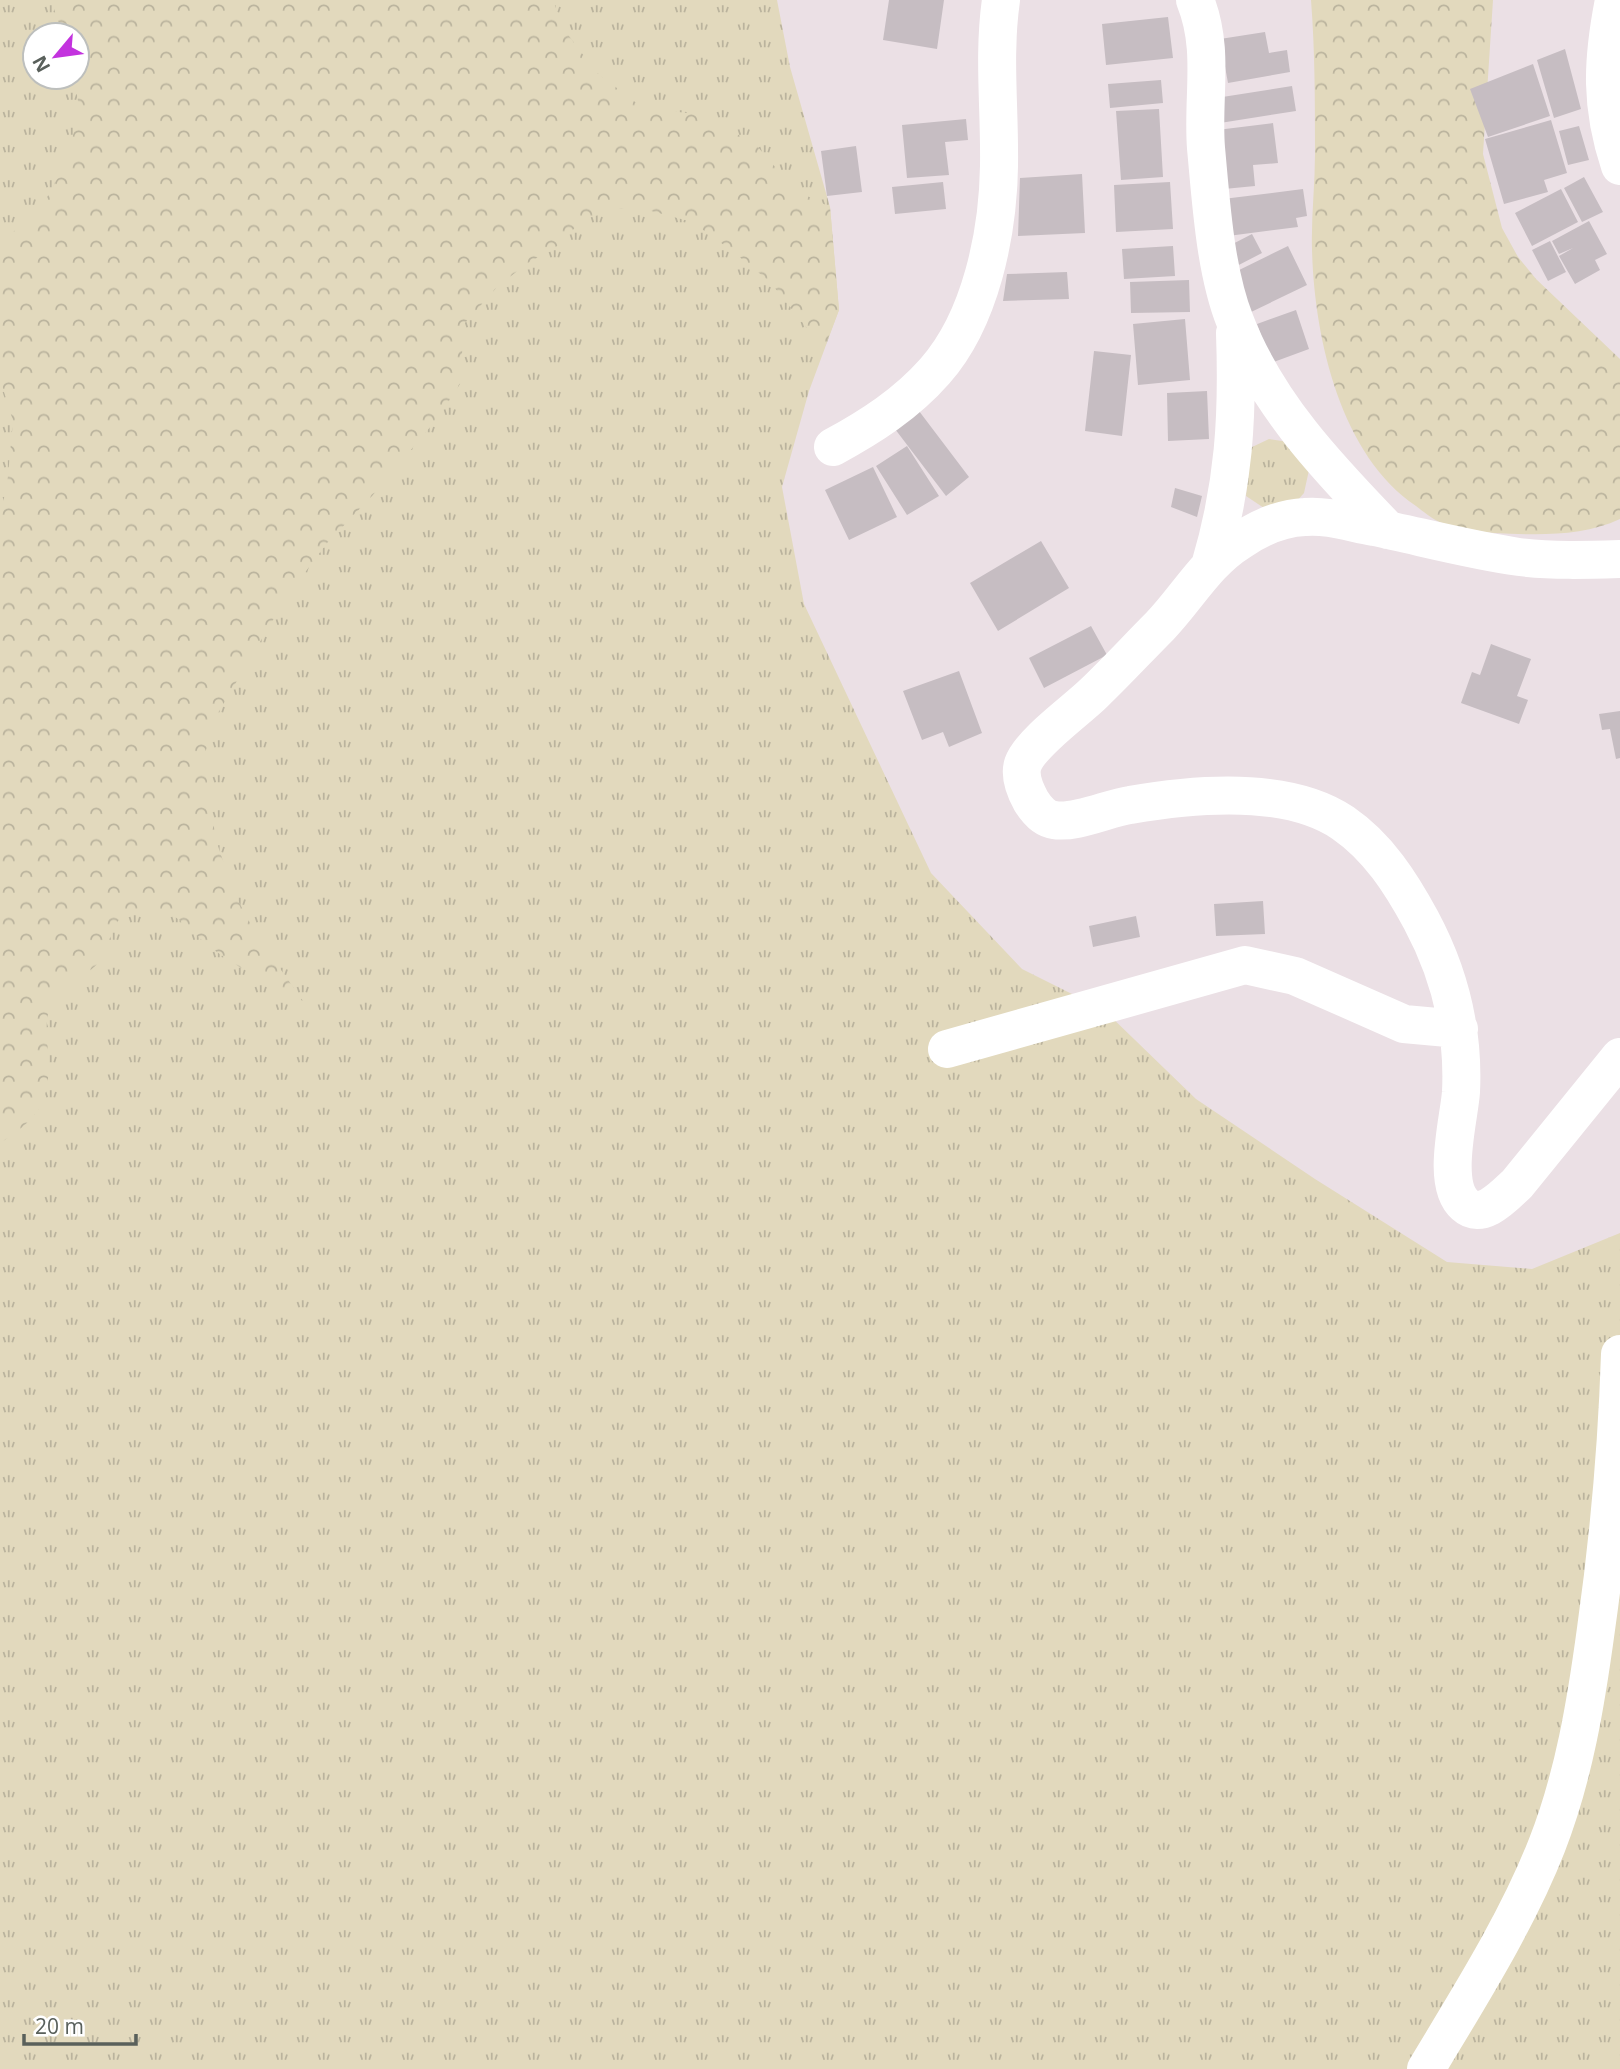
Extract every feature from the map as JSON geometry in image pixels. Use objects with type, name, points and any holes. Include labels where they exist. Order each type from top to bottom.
[{"type":"street","points":[[832,447],[870,427],[907,400],[937,370],[973,309],[989,257],[998,201],[996,56],[1001,0]]},
{"type":"street","points":[[1195,0],[1201,14],[1207,46],[1206,141],[1210,188],[1223,281],[1234,320],[1275,398],[1307,441],[1388,530]]},
{"type":"street","points":[[1614,0],[1605,44],[1604,85],[1606,119],[1620,166]]},
{"type":"street","points":[[1204,573],[1225,509],[1236,427],[1234,320]]},
{"type":"street","points":[[1620,559],[1520,557],[1325,517],[1300,517],[1262,528],[1237,542],[1204,573],[1164,621],[1093,694],[1032,750],[1025,760],[1022,778],[1033,805],[1046,818],[1061,821],[1130,804],[1181,798],[1249,797],[1297,803],[1316,809],[1334,818],[1364,840],[1386,863],[1399,882],[1433,942],[1446,975],[1459,1029],[1461,1089],[1453,1167],[1458,1196],[1469,1209],[1477,1210],[1498,1202],[1517,1184],[1620,1057]]},
{"type":"street","points":[[947,1049],[1245,965],[1295,976],[1405,1024],[1459,1029]]},
{"type":"street","points":[[1426,2069],[1511,1920],[1546,1846],[1573,1766],[1603,1575],[1615,1461],[1620,1354]]},
{"type":"green space","points":[[0,0],[777,0],[790,67],[830,207],[839,310],[809,391],[782,487],[804,604],[931,873],[1022,969],[1104,1010],[1196,1099],[1315,1179],[1447,1262],[1532,1269],[1620,1233],[1620,2069],[0,2069]]},
{"type":"green space","points":[[51,0],[553,0],[563,28],[596,72],[643,108],[705,115],[757,146],[795,190],[830,207],[839,310],[824,349],[770,282],[731,250],[692,222],[644,209],[618,209],[582,220],[559,245],[528,263],[498,286],[464,324],[460,384],[437,419],[372,496],[327,543],[286,598],[218,713],[205,753],[208,796],[217,843],[233,891],[257,936],[303,1001],[233,963],[169,913],[151,907],[133,910],[115,925],[106,951],[95,967],[64,988],[52,1001],[47,1020],[48,1083],[45,1095],[25,1125],[0,1143],[0,514],[7,486],[13,421],[0,379],[0,242],[39,212],[68,159],[79,107],[76,91],[91,91],[91,21],[58,21]]},
{"type":"green space","points":[[1311,0],[1493,0],[1483,154],[1502,228],[1518,257],[1536,279],[1620,359],[1620,519],[1590,529],[1559,533],[1495,533],[1455,527],[1435,520],[1416,506],[1390,484],[1368,457],[1350,425],[1336,391],[1318,319],[1312,237],[1315,96]]},
{"type":"green space","points":[[1269,439],[1289,442],[1309,470],[1304,493],[1297,501],[1264,508],[1246,496],[1250,448]]},
{"type":"building","points":[[889,0],[944,0],[937,49],[883,40]]},
{"type":"building","points":[[1168,17],[1173,58],[1106,65],[1102,24]]},
{"type":"building","points":[[1265,32],[1269,53],[1287,50],[1290,72],[1228,83],[1220,39]]},
{"type":"building","points":[[1565,49],[1581,109],[1554,118],[1537,60]]},
{"type":"building","points":[[1533,64],[1550,116],[1488,137],[1470,89]]},
{"type":"building","points":[[1161,80],[1163,103],[1110,108],[1108,84]]},
{"type":"building","points":[[1292,86],[1296,111],[1220,123],[1216,98]]},
{"type":"building","points":[[1159,109],[1163,177],[1121,180],[1116,111]]},
{"type":"building","points":[[966,119],[968,140],[945,142],[949,175],[907,178],[902,125]]},
{"type":"building","points":[[1551,120],[1567,173],[1544,180],[1548,192],[1504,204],[1485,139]]},
{"type":"building","points":[[1273,123],[1278,163],[1253,165],[1255,186],[1224,189],[1217,130]]},
{"type":"building","points":[[1579,126],[1589,160],[1568,165],[1559,131]]},
{"type":"building","points":[[856,146],[862,192],[827,196],[821,151]]},
{"type":"building","points":[[1082,174],[1085,233],[1018,236],[1020,178]]},
{"type":"building","points":[[1584,177],[1603,212],[1582,222],[1564,188]]},
{"type":"building","points":[[943,182],[946,209],[895,214],[892,187]]},
{"type":"building","points":[[1170,182],[1173,229],[1116,232],[1114,185]]},
{"type":"building","points":[[1303,189],[1307,216],[1296,218],[1298,227],[1228,236],[1223,199]]},
{"type":"building","points":[[1561,189],[1578,222],[1532,246],[1515,213]]},
{"type":"building","points":[[1589,221],[1607,254],[1595,260],[1600,270],[1575,284],[1559,256],[1573,248],[1559,254],[1552,241]]},
{"type":"building","points":[[1252,234],[1262,253],[1233,268],[1223,249]]},
{"type":"building","points":[[1550,241],[1566,272],[1548,281],[1532,250]]},
{"type":"building","points":[[1173,246],[1175,276],[1124,279],[1122,249]]},
{"type":"building","points":[[1288,246],[1307,285],[1249,313],[1231,274]]},
{"type":"building","points":[[1067,272],[1069,299],[1003,301],[1007,274]]},
{"type":"building","points":[[1189,280],[1190,312],[1131,313],[1130,282]]},
{"type":"building","points":[[1296,310],[1309,349],[1271,363],[1257,324]]},
{"type":"building","points":[[1185,319],[1190,380],[1138,385],[1133,324]]},
{"type":"building","points":[[1094,351],[1131,355],[1122,436],[1085,431]]},
{"type":"building","points":[[1207,391],[1209,439],[1168,441],[1167,393]]},
{"type":"building","points":[[919,411],[969,477],[946,496],[895,429]]},
{"type":"building","points":[[907,446],[939,496],[907,515],[876,466]]},
{"type":"building","points":[[873,467],[897,517],[849,540],[825,490]]},
{"type":"building","points":[[1175,488],[1202,496],[1197,517],[1171,507]]},
{"type":"building","points":[[1041,541],[1069,588],[998,631],[970,583]]},
{"type":"building","points":[[1091,626],[1107,655],[1044,688],[1029,658]]},
{"type":"building","points":[[1491,644],[1531,659],[1517,696],[1528,700],[1519,724],[1461,703],[1472,672],[1480,675]]},
{"type":"building","points":[[959,671],[982,733],[949,747],[943,732],[922,740],[903,691]]},
{"type":"building","points":[[1620,711],[1620,758],[1616,759],[1610,729],[1602,730],[1599,714]]},
{"type":"building","points":[[1263,901],[1265,934],[1216,936],[1214,904]]},
{"type":"building","points":[[1136,916],[1140,937],[1093,947],[1089,926]]}]
